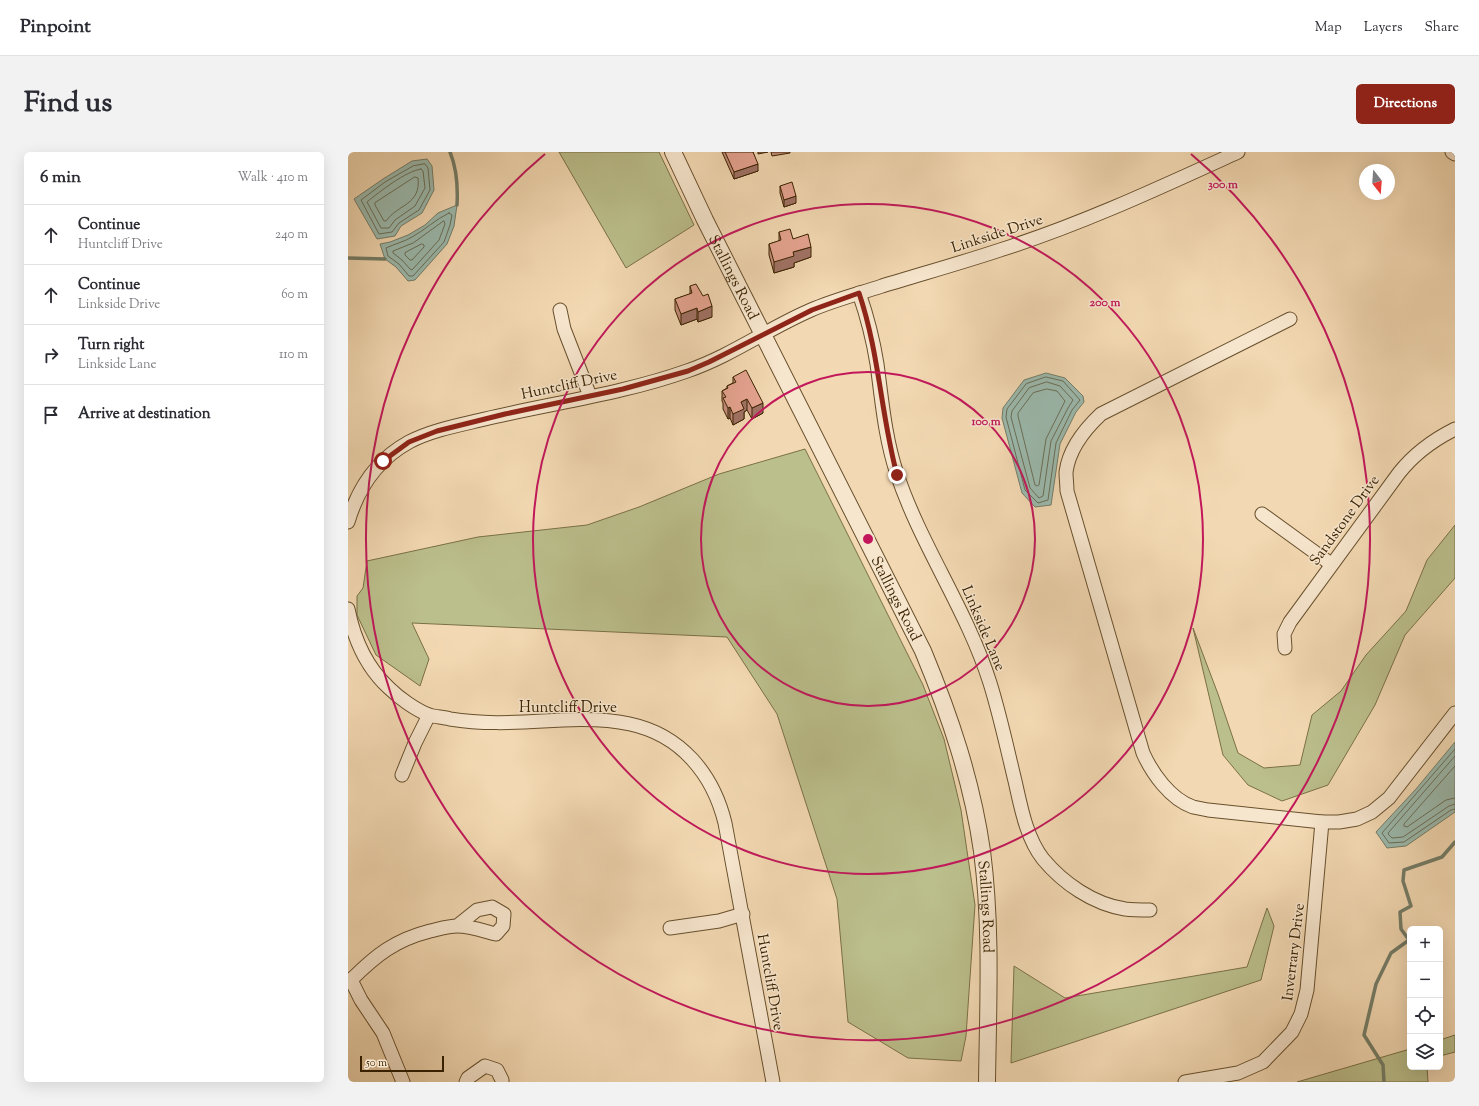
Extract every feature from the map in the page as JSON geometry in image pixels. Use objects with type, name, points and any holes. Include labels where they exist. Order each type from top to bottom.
[{"type":"street","name":"Stallings Road","points":[[673,152],[762,335],[922,651],[942,697],[958,747],[976,818],[985,886],[988,953],[987,1082]]},
{"type":"street","name":"Linkside Drive","points":[[762,335],[812,310],[859,293],[1001,250],[1069,226],[1130,201],[1238,152]]},
{"type":"street","name":"Linkside Lane","points":[[859,293],[871,333],[887,432],[897,475],[912,512],[984,664],[994,696],[1023,814],[1033,843],[1054,871],[1067,883],[1080,891],[1112,906],[1124,909],[1150,910]]},
{"type":"street","points":[[560,310],[564,329],[590,396]]},
{"type":"street","points":[[1290,319],[1101,414],[1089,425],[1079,439],[1068,460],[1066,473],[1067,491],[1143,753],[1150,768],[1161,783],[1178,798],[1191,806],[1202,809],[1322,822],[1339,822],[1357,819],[1372,812],[1389,798],[1455,713]]},
{"type":"street","name":"Huntcliff Drive","points":[[348,522],[358,495],[368,478],[383,461],[409,442],[437,431],[505,414],[623,389],[688,371],[762,335]]},
{"type":"street","name":"Sandstone Drive","points":[[1285,648],[1284,634],[1290,622],[1405,465],[1430,444],[1455,429]]},
{"type":"street","points":[[1262,514],[1331,564]]},
{"type":"street","name":"Huntcliff Drive","points":[[348,609],[355,636],[374,672],[398,696],[429,715],[465,722],[488,724],[545,721],[614,721],[641,726],[668,739],[684,751],[697,764],[710,783],[717,797],[725,823],[773,1082]]},
{"type":"street","points":[[402,775],[415,743],[429,715]]},
{"type":"street","name":"Inverrary Drive","points":[[1185,1082],[1238,1073],[1263,1062],[1292,1032],[1301,1014],[1307,990],[1322,822]]},
{"type":"street","points":[[670,928],[719,921],[743,914]]},
{"type":"street","points":[[403,1082],[383,1033],[349,980],[372,960],[397,942],[427,932],[457,926]]},
{"type":"street","points":[[466,1082],[468,1078],[485,1066],[497,1070],[502,1082]]},
{"type":"green space","points":[[559,152],[659,152],[694,225],[626,268]]},
{"type":"green space","points":[[805,449],[923,685],[944,739],[961,810],[975,905],[966,1036],[961,1061],[908,1058],[848,1022],[837,899],[777,714],[727,637],[412,623],[429,659],[420,686],[376,655],[357,615],[357,596],[363,588],[367,561],[478,537],[587,525],[639,507],[719,474]]},
{"type":"green space","points":[[1455,525],[1455,578],[1405,635],[1375,705],[1328,785],[1282,801],[1248,785],[1223,755],[1193,628],[1238,753],[1264,768],[1300,765],[1312,715],[1341,691],[1366,655],[1406,611],[1427,560]]},
{"type":"green space","points":[[1267,908],[1274,926],[1261,980],[1011,1063],[1014,966],[1065,998],[1247,967]]},
{"type":"green space","points":[[1455,1035],[1455,1052],[1443,1055],[1443,1039]]},
{"type":"green space","points":[[1407,1050],[1407,1070],[1427,1070],[1428,1082],[1297,1082]]},
{"type":"water","points":[[427,159],[432,166],[434,190],[422,213],[401,226],[395,236],[377,239],[354,199],[412,161]]},
{"type":"water","points":[[457,205],[454,226],[447,244],[415,280],[408,281],[396,267],[385,259],[380,244],[408,235],[425,225],[438,213]]},
{"type":"water","points":[[1046,373],[1065,378],[1083,396],[1084,402],[1076,412],[1060,444],[1051,505],[1035,507],[1022,493],[1002,418],[1003,408],[1024,380]]},
{"type":"water","points":[[1455,742],[1455,812],[1406,846],[1387,848],[1376,832],[1416,789]]},
{"type":"building","points":[[725,152],[753,152],[758,164],[734,172]]},
{"type":"building","points":[[792,182],[796,196],[784,200],[780,186]]},
{"type":"building","points":[[790,229],[793,239],[808,234],[811,247],[793,252],[794,256],[774,262],[769,244],[781,240],[779,232]]},
{"type":"building","points":[[696,284],[703,296],[708,294],[712,306],[698,312],[697,308],[681,314],[675,299],[692,293],[690,286]]},
{"type":"building","points":[[746,370],[763,403],[752,408],[747,399],[741,402],[744,409],[733,414],[723,398],[726,397],[722,391],[728,388],[727,386],[736,382],[733,377]]},
{"type":"waterway","points":[[450,152],[456,178],[457,205]]},
{"type":"waterway","points":[[348,258],[385,259]]},
{"type":"waterway","points":[[1384,1082],[1383,1065],[1364,1035],[1376,984],[1391,953],[1409,940],[1401,929],[1400,912],[1411,906],[1403,881],[1404,870],[1442,857],[1455,842]]},
{"type":"route","points":[[383,461],[398,448],[437,431],[505,414],[623,389],[688,371],[812,310],[859,293],[871,333],[887,432],[897,475]]}]
